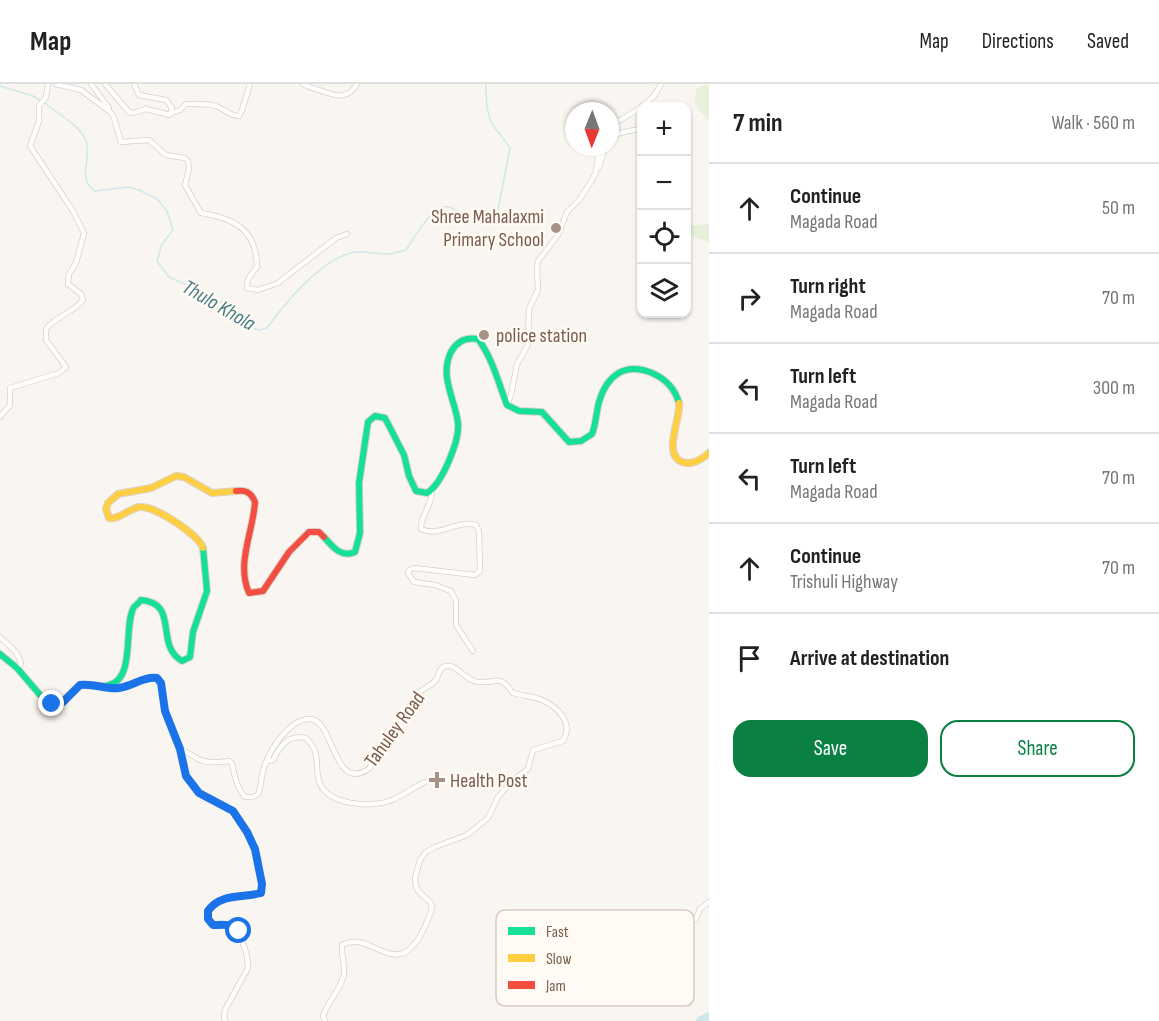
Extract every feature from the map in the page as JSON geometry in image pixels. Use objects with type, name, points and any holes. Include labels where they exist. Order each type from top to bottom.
[{"type":"street","points":[[0,417],[10,405],[10,388],[59,373],[66,367],[46,340],[46,329],[83,300],[81,294],[68,284],[68,279],[76,263],[84,233],[73,211],[30,146],[39,121],[39,106],[48,84]]},
{"type":"street","points":[[56,84],[81,90],[109,111],[113,115],[121,142],[149,140],[166,156],[185,158],[188,161],[189,168],[185,185],[201,213],[226,218],[242,227],[257,256],[257,267],[246,283],[247,288],[258,290],[278,283],[336,238],[346,234]]},
{"type":"street","points":[[91,84],[109,111]]},
{"type":"street","points":[[105,84],[129,112],[133,114],[146,109],[169,116],[186,104],[208,105],[239,116],[250,84]]},
{"type":"street","points":[[134,84],[139,94],[166,100],[171,106],[172,113]]},
{"type":"street","points":[[303,84],[340,96],[350,93],[357,84]]},
{"type":"street","points":[[647,102],[661,84]]},
{"type":"street","points":[[619,121],[637,110]]},
{"type":"street","points":[[619,133],[624,130],[637,130]]},
{"type":"street","points":[[596,172],[598,156]]},
{"type":"street","points":[[507,405],[517,364],[528,345],[529,309],[538,290],[538,261],[558,235],[567,212],[585,192],[602,156]]},
{"type":"street","points":[[100,686],[113,684],[124,670],[128,654],[129,622],[133,609],[140,602],[151,601],[159,606],[164,617],[169,647],[173,656],[182,661],[190,657],[193,648],[193,632],[207,591],[204,549],[198,539],[165,516],[144,506],[114,519],[108,518],[105,508],[110,500],[127,490],[151,488],[172,477],[179,476],[212,493],[249,492],[256,502],[256,510],[246,546],[244,574],[247,590],[254,593],[263,591],[269,585],[280,563],[309,532],[319,532],[343,554],[348,555],[355,552],[360,541],[358,498],[361,465],[366,430],[372,417],[380,416],[388,423],[404,455],[409,476],[416,491],[427,493],[432,490],[458,436],[458,424],[449,392],[447,368],[449,357],[455,345],[460,341],[472,338],[482,343],[507,405],[511,409],[521,412],[542,412],[569,442],[581,441],[592,434],[600,400],[609,383],[620,372],[627,369],[641,370],[663,379],[678,399],[680,414],[673,443],[677,459],[693,463],[709,453]]},
{"type":"street","points":[[432,490],[433,497],[429,509],[421,520],[421,529],[429,532],[468,522],[476,525],[479,531],[480,571],[475,575],[414,568],[408,573],[414,582],[441,586],[451,591],[456,601],[456,625],[473,651]]},
{"type":"street","points":[[0,637],[21,660],[17,668]]},
{"type":"street","points":[[0,654],[17,668],[47,703],[63,702],[80,685],[117,688],[132,686],[147,678],[157,678],[161,683],[165,711],[180,749],[186,776],[194,787],[212,801],[233,811],[255,849],[262,884],[261,893],[258,895],[229,897],[216,903],[208,911],[208,919],[213,925],[235,926],[239,931],[249,962],[246,975],[225,1010],[226,1021]]},
{"type":"street","name":"Tahuley Road","points":[[180,749],[206,762],[229,761],[245,797],[254,797],[258,794],[272,747],[300,722],[312,719],[318,720],[324,728],[332,749],[343,767],[351,772],[369,770],[376,752],[411,702],[425,687],[435,681],[441,668],[445,666],[452,667],[466,679],[474,682],[502,681],[507,683],[513,693],[543,700],[564,716],[567,722],[567,733],[563,741],[533,750],[528,769],[513,780],[498,797],[488,818],[467,835],[442,843],[426,852],[420,860],[415,878],[416,887],[432,907],[411,949],[406,952],[388,954],[358,942],[349,941],[342,945],[344,967],[342,982],[326,1008],[323,1016],[325,1021]]},
{"type":"street","points":[[267,761],[273,760],[286,741],[293,737],[306,738],[316,749],[318,777],[326,793],[346,803],[392,800],[425,782]]},
{"type":"street","points":[[694,920],[700,909],[709,902]]},
{"type":"green space","points":[[709,84],[709,120],[698,109],[695,99],[697,88]]},
{"type":"green space","points":[[709,224],[709,242],[691,235],[691,226]]},
{"type":"waterway","name":"Thulo Khola","points":[[45,103],[72,123],[85,138],[88,152],[85,173],[89,186],[95,191],[128,187],[139,190],[157,199],[167,211],[173,230],[162,244],[157,261],[169,277],[229,306],[248,327],[259,330],[267,328],[303,284],[326,265],[354,252],[392,254],[406,250],[427,219],[440,208],[451,208],[477,221],[497,215],[510,148],[490,118],[486,84]]},
{"type":"waterway","name":"Thulo Khola","points":[[0,86],[33,96],[41,101]]},
{"type":"waterway","points":[[701,1021],[709,1017]]},
{"type":"traffic: fast","points":[[324,537],[341,553],[355,552],[360,533],[359,483],[368,422],[375,416],[385,418],[404,455],[409,476],[416,491],[427,493],[438,481],[449,461],[458,431],[447,370],[453,348],[462,341],[478,339],[491,363],[507,405],[519,411],[542,412],[569,442],[581,441],[592,434],[602,393],[612,378],[625,370],[642,370],[662,378],[675,393],[679,403]]},
{"type":"traffic: fast","points":[[0,654],[17,668],[47,703],[62,702],[80,685],[109,685],[117,681],[123,673],[128,650],[131,615],[134,607],[141,600],[153,603],[160,609],[164,616],[169,645],[174,654],[182,661],[190,657],[193,632],[207,591],[203,548]]},
{"type":"traffic: slow","points":[[679,403],[673,444],[676,458],[689,463],[700,460],[709,453]]},
{"type":"traffic: slow","points":[[203,548],[200,542],[185,529],[147,508],[132,509],[117,517],[109,518],[106,509],[108,503],[118,494],[151,488],[176,476],[184,477],[212,493],[236,491]]},
{"type":"traffic: jam","points":[[236,491],[248,492],[255,502],[244,570],[249,593],[263,591],[289,552],[309,532],[319,532],[324,537]]},
{"type":"place","name":"Shree Mahalaxmi Primary School","points":[[556,228]]},
{"type":"place","name":"police station","points":[[484,335]]},
{"type":"place","name":"Health Post","points":[[437,780]]},
{"type":"route","points":[[52,704],[63,702],[76,687],[84,684],[117,688],[132,686],[147,678],[157,678],[163,689],[165,711],[180,749],[186,776],[199,793],[233,811],[254,844],[262,884],[261,893],[229,897],[211,906],[208,911],[208,919],[213,925],[231,925],[239,931]]}]
